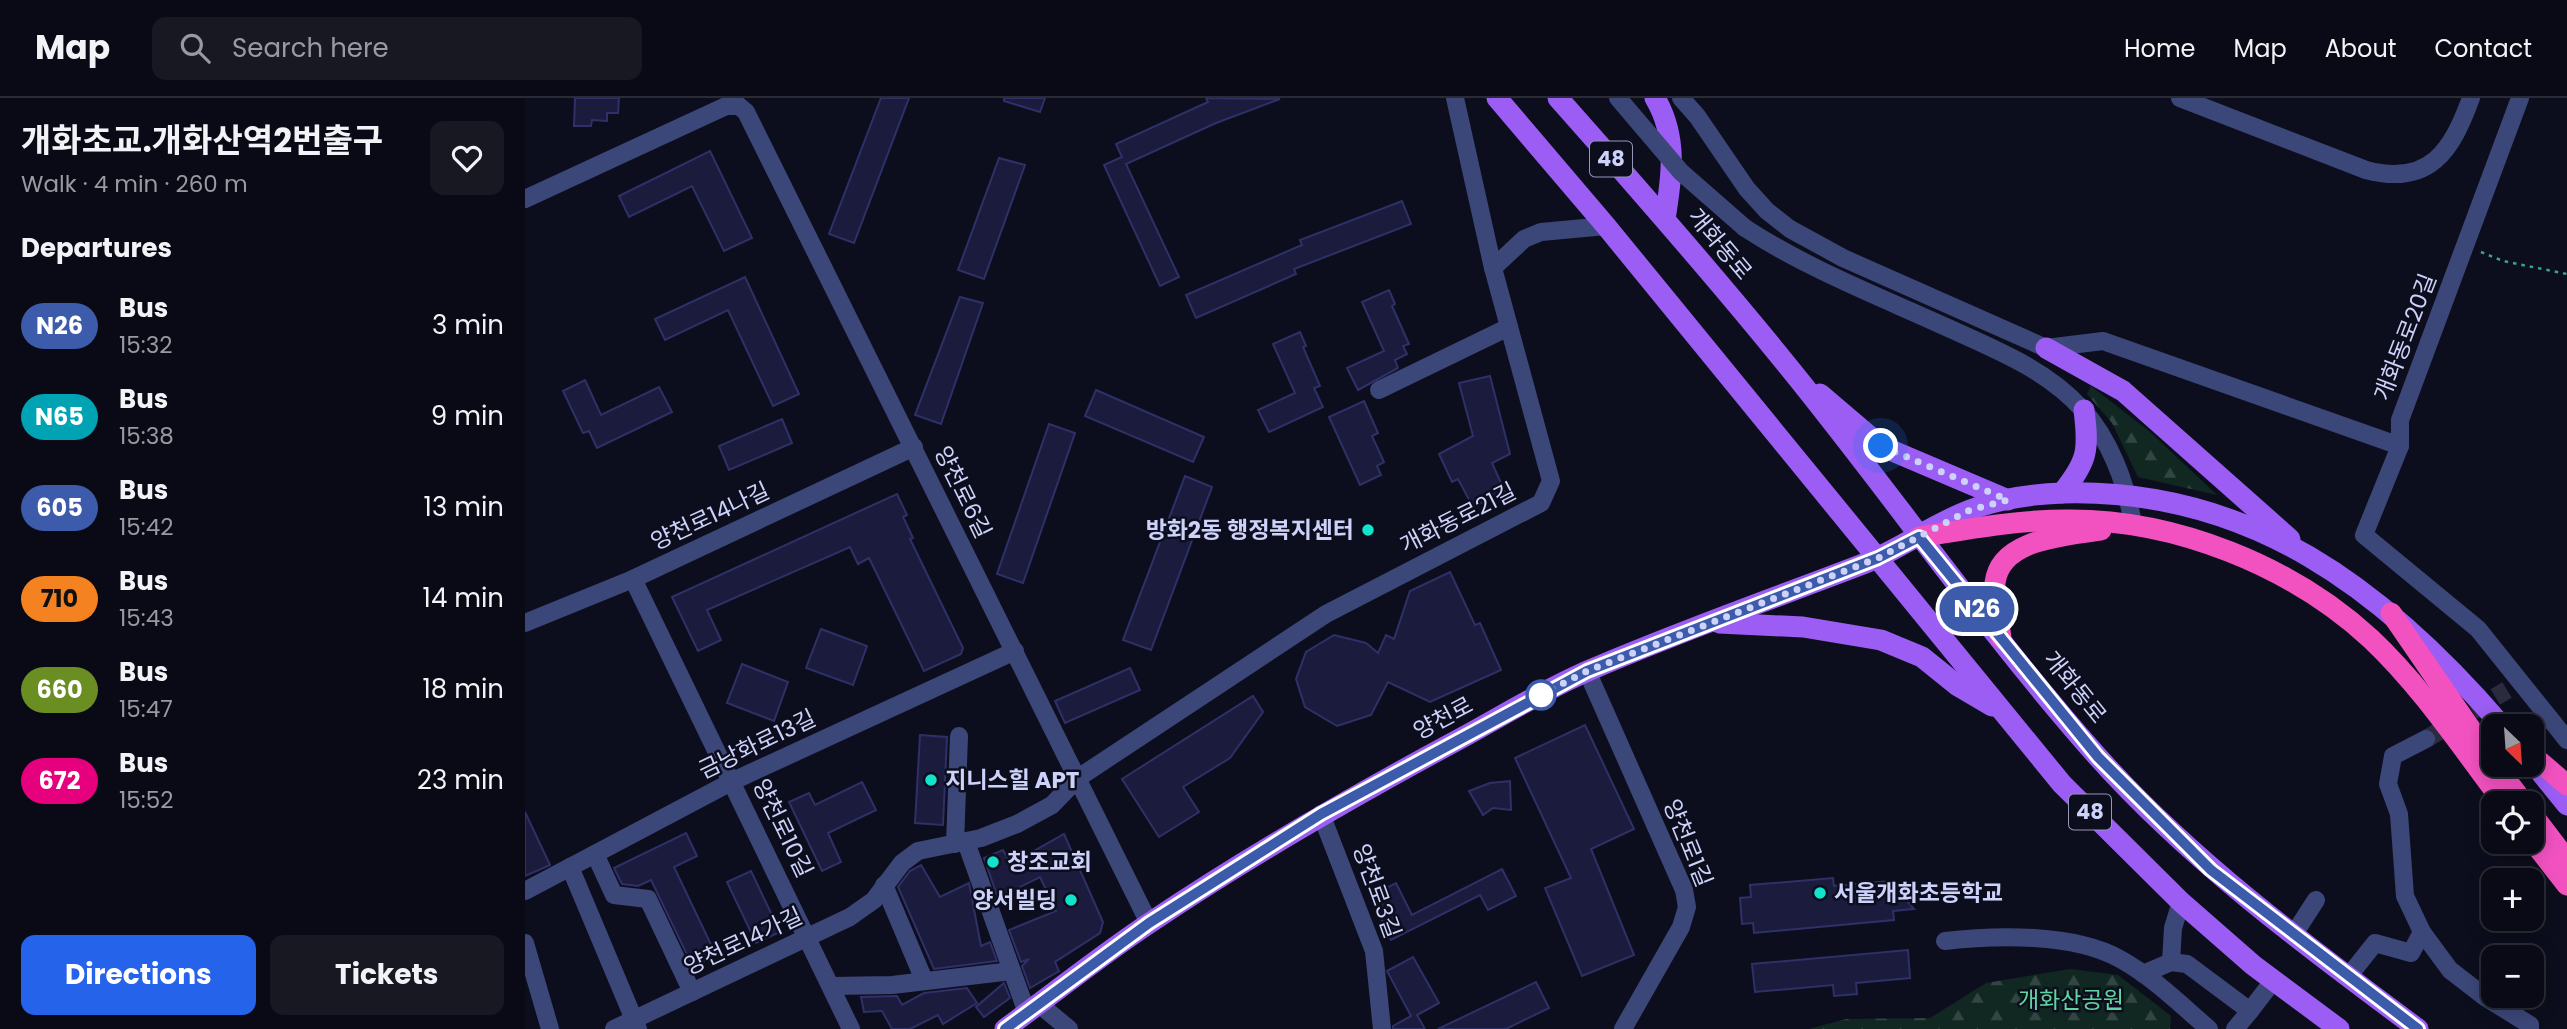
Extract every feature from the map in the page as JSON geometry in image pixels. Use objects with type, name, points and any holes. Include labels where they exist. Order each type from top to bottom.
[{"type":"highway","points":[[1919,537],[2066,520],[2133,525],[2211,545],[2254,563],[2343,615],[2373,641],[2420,694],[2495,791]]},
{"type":"highway","points":[[2001,638],[1995,583],[2001,565],[2013,552],[2062,536],[2133,525]]},
{"type":"highway","points":[[2391,613],[2481,745]]},
{"type":"highway","points":[[2545,766],[2567,785]]},
{"type":"highway","points":[[2504,777],[2515,791]]},
{"type":"highway","points":[[2544,830],[2567,860]]},
{"type":"highway","points":[[2543,854],[2567,885]]},
{"type":"main road","points":[[1497,98],[1606,226],[1878,558]]},
{"type":"main road","points":[[1655,98],[1664,113],[1673,153],[1665,219]]},
{"type":"main road","name":"개화동로","points":[[1560,100],[1665,219],[1792,371],[1919,537],[2098,757],[2211,870],[2418,1029]]},
{"type":"main road","points":[[2046,348],[2113,384],[2144,407],[2302,550],[2346,578],[2391,613],[2467,685],[2491,714]]},
{"type":"main road","points":[[1792,371],[1881,446],[2008,500]]},
{"type":"main road","points":[[2062,493],[2080,471],[2087,453],[2084,410]]},
{"type":"main road","name":"양천로","points":[[1005,1029],[1149,923],[1321,814],[1587,671],[1878,558],[1970,510],[2008,500],[2062,493],[2129,497],[2195,508],[2302,550]]},
{"type":"main road","name":"48","points":[[1878,558],[2062,784],[2181,902],[2273,981],[2339,1029]]},
{"type":"main road","points":[[1710,623],[1803,627],[1881,640],[1922,657],[1958,686],[2005,714]]},
{"type":"main road","points":[[2544,777],[2567,805]]},
{"type":"street","name":"개화동로21길","points":[[1078,778],[1326,614],[1541,503],[1551,481],[1493,268],[1455,98]]},
{"type":"street","points":[[1618,98],[1681,172],[1745,228],[1801,261],[2013,357],[2060,387],[2084,410],[2103,441],[2129,497],[2133,525]]},
{"type":"street","points":[[1681,98],[1697,116],[1747,189],[1790,229],[1843,258],[2046,348],[2103,341],[2400,446]]},
{"type":"street","points":[[2180,98],[2366,170],[2395,175],[2429,164],[2448,148],[2471,98]]},
{"type":"street","name":"개화동로20길","points":[[2520,98],[2400,420],[2400,446],[2364,535],[2477,629],[2513,685],[2567,740]]},
{"type":"street","points":[[525,199],[724,102]]},
{"type":"street","name":"양천로6길","points":[[724,102],[739,106],[746,112],[1149,923]]},
{"type":"street","points":[[1493,268],[1524,239],[1541,232],[1606,226]]},
{"type":"street","points":[[1379,390],[1509,327]]},
{"type":"street","name":"양천로14나길","points":[[525,623],[633,579],[914,447]]},
{"type":"street","name":"양천로10길","points":[[633,579],[851,1029]]},
{"type":"street","name":"금낭화로13길","points":[[525,891],[733,782],[1015,651]]},
{"type":"street","name":"양천로1길","points":[[1587,671],[1684,890],[1687,907],[1681,927],[1623,1029]]},
{"type":"street","points":[[959,736],[960,843],[1012,971],[1033,1008],[1069,1029]]},
{"type":"street","points":[[2426,739],[2393,756],[2388,784],[2399,814],[2405,896],[2422,932],[2450,970],[2485,997],[2531,1026],[2530,1029]]},
{"type":"street","name":"양천로14가길","points":[[614,1029],[636,1024],[692,992],[850,917],[874,900],[902,863],[918,851],[960,843],[1017,824],[1052,805],[1078,778]]},
{"type":"street","name":"양천로3길","points":[[1321,814],[1374,951],[1383,1029]]},
{"type":"street","points":[[595,854],[614,895],[648,899],[692,992]]},
{"type":"street","points":[[570,867],[636,1024]]},
{"type":"street","points":[[884,885],[924,981]]},
{"type":"street","points":[[2294,934],[2316,900]]},
{"type":"street","points":[[2171,962],[2173,928],[2181,902]]},
{"type":"street","points":[[2348,977],[2375,943],[2411,953],[2422,932]]},
{"type":"street","points":[[1944,940],[1993,935],[2066,943],[2103,951],[2143,974],[2209,1029]]},
{"type":"street","points":[[525,943],[550,1029]]},
{"type":"street","points":[[2143,974],[2171,962],[2187,964],[2250,1011]]},
{"type":"street","points":[[832,986],[892,985],[1012,971]]},
{"type":"street","points":[[2235,1029],[2273,981]]},
{"type":"path","points":[[2465,245],[2503,261],[2567,275]]},
{"type":"green space","points":[[2091,386],[2150,432],[2217,495],[2138,477],[2112,423],[2087,394]]},
{"type":"green space","name":"개화산공원","points":[[2070,969],[2118,975],[2171,1016],[2170,1029],[1809,1029],[1846,1019],[1930,1018],[1986,983]]},
{"type":"building","points":[[575,98],[619,98],[618,113],[607,113],[607,121],[592,120],[591,126],[574,126]]},
{"type":"building","points":[[881,98],[909,98],[854,243],[829,234]]},
{"type":"building","points":[[1004,98],[1045,98],[1040,112],[1004,101]]},
{"type":"building","points":[[1206,98],[1280,99],[1216,123],[1126,164],[1179,277],[1160,286],[1104,165],[1122,157],[1116,144],[1208,102]]},
{"type":"building","points":[[710,151],[752,238],[724,251],[692,186],[629,217],[619,196]]},
{"type":"building","points":[[999,158],[1025,165],[984,279],[958,270]]},
{"type":"building","points":[[1402,201],[1411,224],[1294,269],[1296,274],[1196,318],[1186,295],[1302,245],[1300,240]]},
{"type":"building","points":[[745,277],[799,394],[773,406],[728,310],[665,340],[655,319]]},
{"type":"building","points":[[1389,290],[1395,304],[1392,306],[1409,344],[1403,346],[1407,354],[1395,360],[1398,368],[1358,390],[1347,368],[1384,351],[1362,302]]},
{"type":"building","points":[[960,297],[983,303],[941,424],[915,415]]},
{"type":"building","points":[[1300,332],[1306,346],[1303,347],[1320,386],[1314,388],[1323,407],[1269,432],[1258,410],[1295,393],[1273,344]]},
{"type":"building","points":[[1490,376],[1510,454],[1492,463],[1505,492],[1473,507],[1458,479],[1452,482],[1439,454],[1473,436],[1459,383]]},
{"type":"building","points":[[585,380],[601,415],[659,387],[672,412],[597,448],[589,431],[583,433],[563,391]]},
{"type":"building","points":[[1096,390],[1204,437],[1193,462],[1085,416]]},
{"type":"building","points":[[1364,401],[1378,433],[1372,436],[1384,462],[1377,466],[1381,475],[1360,485],[1329,417]]},
{"type":"building","points":[[782,419],[792,443],[729,470],[719,446]]},
{"type":"building","points":[[1049,424],[1075,433],[1023,583],[997,574]]},
{"type":"building","points":[[1185,476],[1212,487],[1151,650],[1123,640]]},
{"type":"building","points":[[897,494],[907,515],[903,517],[913,538],[910,539],[963,648],[961,654],[924,671],[869,558],[858,564],[850,547],[707,610],[721,640],[698,651],[672,597]]},
{"type":"building","points":[[1450,572],[1475,625],[1480,623],[1501,670],[1430,702],[1388,682],[1371,715],[1337,726],[1305,707],[1296,679],[1306,652],[1334,635],[1366,643],[1378,653],[1386,635],[1394,639],[1410,591]]},
{"type":"building","points":[[821,629],[867,646],[853,685],[806,668]]},
{"type":"building","points":[[742,664],[788,682],[774,721],[727,703]]},
{"type":"building","points":[[1130,668],[1140,690],[1065,723],[1055,701]]},
{"type":"building","points":[[1253,696],[1263,712],[1230,758],[1183,787],[1199,812],[1159,837],[1122,779]]},
{"type":"building","points":[[1585,725],[1634,829],[1591,849],[1634,955],[1582,976],[1545,888],[1571,878],[1515,758]]},
{"type":"building","name":"지니스힐 APT","points":[[920,735],[947,737],[943,825],[915,823]]},
{"type":"building","points":[[1510,781],[1511,810],[1493,808],[1483,815],[1469,791],[1490,783]]},
{"type":"building","points":[[862,782],[876,810],[828,833],[841,862],[822,871],[789,802],[809,793],[815,805]]},
{"type":"building","points":[[525,812],[550,865],[525,876]]},
{"type":"building","points":[[686,833],[697,856],[674,867],[716,955],[693,967],[651,880],[638,886],[622,884],[614,868]]},
{"type":"building","points":[[1064,834],[1103,922],[1100,933],[1055,962],[1059,971],[1030,988],[1022,966],[1029,959],[1021,962],[1009,930],[1056,911],[1040,877],[998,898],[984,858],[1003,850],[1011,864]]},
{"type":"building","points":[[921,865],[940,897],[969,883],[981,946],[990,942],[997,961],[934,969],[898,887],[910,871]]},
{"type":"building","points":[[1502,869],[1516,896],[1488,910],[1480,895],[1391,940],[1370,896],[1396,883],[1412,915]]},
{"type":"building","points":[[751,871],[780,932],[756,943],[727,882]]},
{"type":"building","points":[[1833,878],[1834,886],[1890,881],[1891,893],[1909,887],[1912,895],[1908,902],[1914,909],[1893,911],[1894,920],[1754,933],[1753,923],[1742,924],[1740,898],[1751,897],[1750,885]]},
{"type":"building","points":[[1908,950],[1910,978],[1856,983],[1857,994],[1834,996],[1833,985],[1755,992],[1752,964]]},
{"type":"building","points":[[1413,957],[1439,1003],[1417,1015],[1425,1029],[1393,1029],[1393,1026],[1411,1016],[1387,971]]},
{"type":"building","points":[[1536,982],[1549,1008],[1506,1029],[1438,1029]]},
{"type":"building","points":[[1004,983],[1010,998],[984,1017],[976,1007]]},
{"type":"building","points":[[967,988],[977,1003],[943,1024],[938,1015],[910,1029],[892,1029],[882,1011],[864,1012],[861,997],[897,996],[902,1005],[924,993]]},
{"type":"tunnel","points":[[2426,739],[2507,690]]},
{"type":"bus line","name":"N26","points":[[1005,1029],[1149,923],[1321,814],[1587,671],[1878,558],[1919,537],[2098,757],[2211,870],[2418,1029]]},
{"type":"place","name":"방화2동 행정복지센터","points":[[1368,530]]},
{"type":"place","name":"지니스힐 APT","points":[[931,780]]},
{"type":"place","name":"창조교회","points":[[993,862]]},
{"type":"place","name":"서울개화초등학교","points":[[1820,893]]},
{"type":"place","name":"양서빌딩","points":[[1071,900]]},
{"type":"route","points":[[1541,695],[1587,671],[1878,558],[1970,510],[2008,500],[1881,446]]}]
